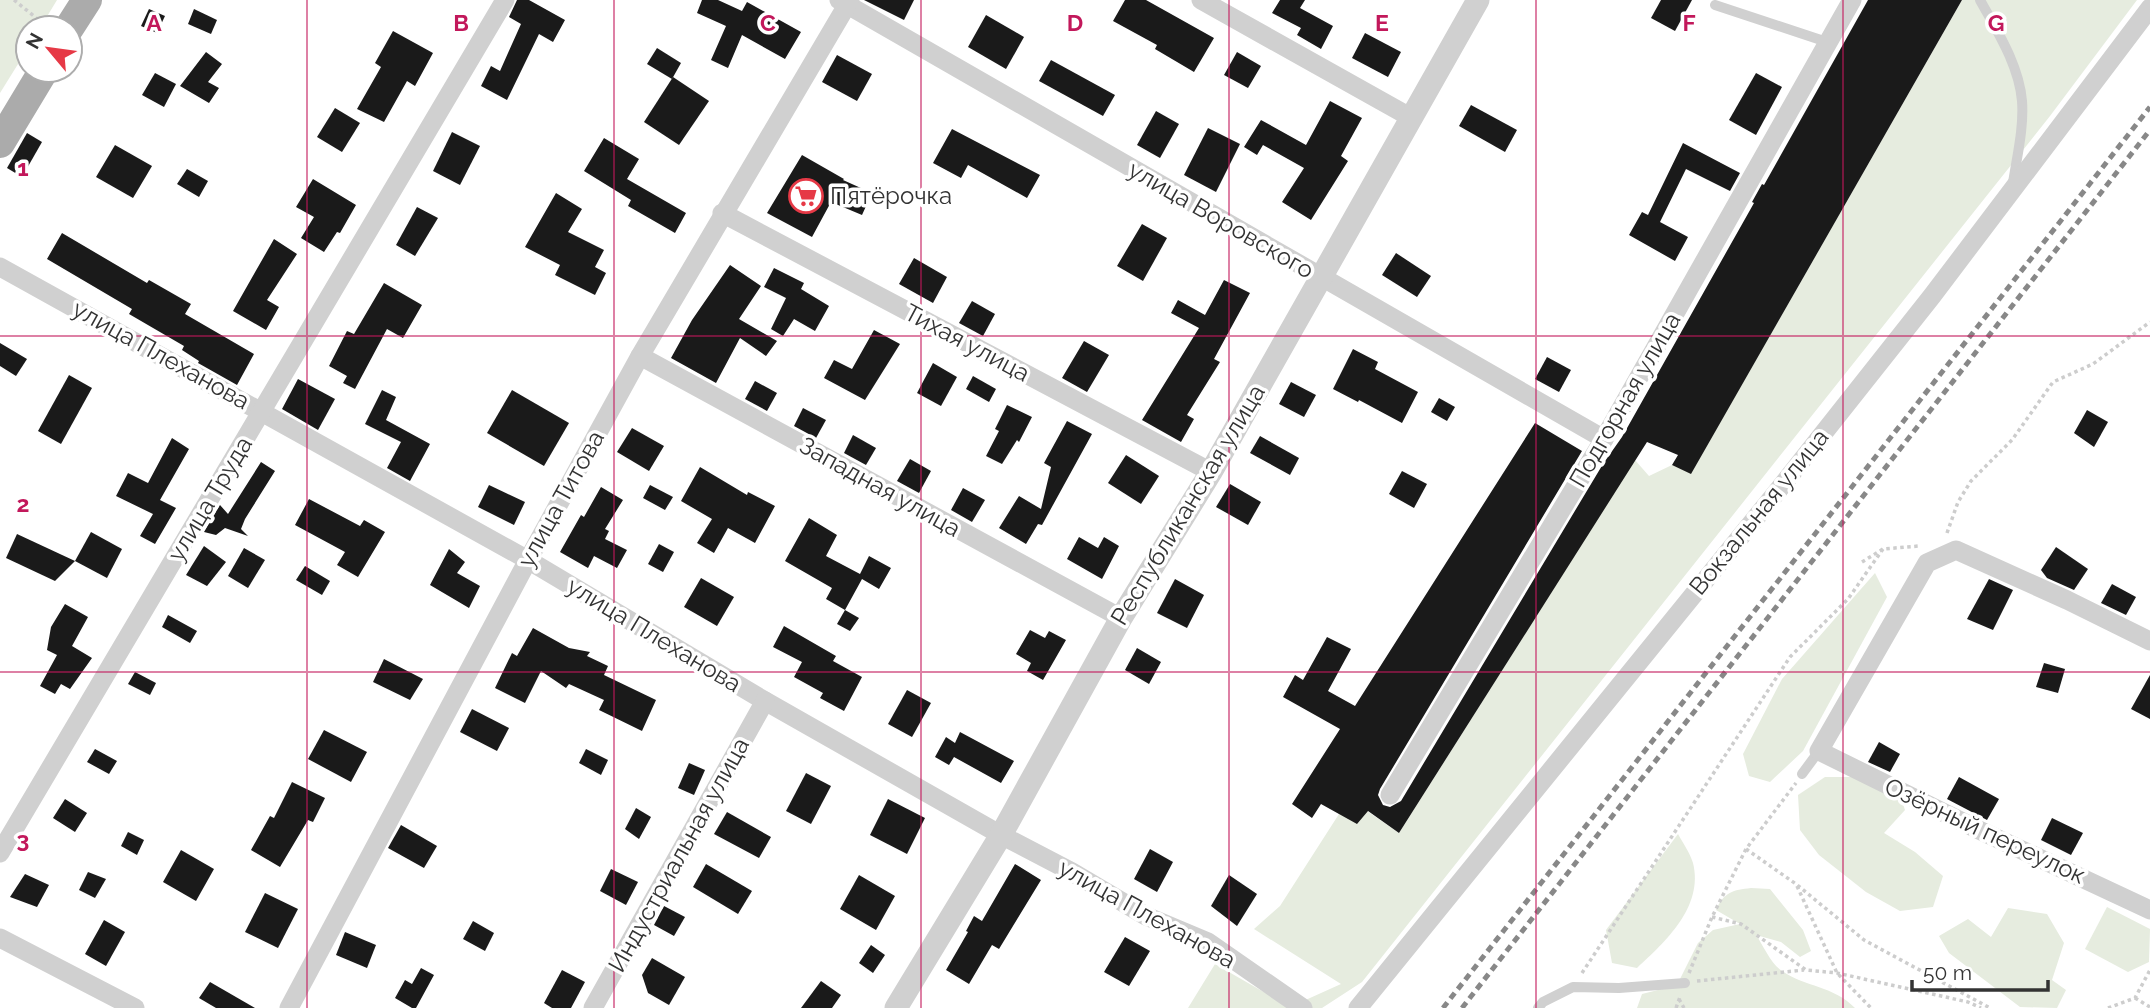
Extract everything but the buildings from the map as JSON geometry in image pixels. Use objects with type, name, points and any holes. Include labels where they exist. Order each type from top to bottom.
[{"type":"main road","points":[[0,143],[36,84]]},
{"type":"street","name":"улица Труда","points":[[0,853],[505,0]]},
{"type":"street","points":[[1201,0],[1410,117]]},
{"type":"street","name":"Республиканская улица","points":[[896,1008],[1001,835],[1121,618],[1211,472],[1478,0]]},
{"type":"street","name":"Подгорная улица","points":[[1390,795],[1604,439],[1852,0]]},
{"type":"street","name":"улица Титова","points":[[289,1008],[640,356],[846,2]]},
{"type":"street","name":"улица Воровского","points":[[846,2],[1604,439]]},
{"type":"street","name":"Вокзальная улица","points":[[1357,1008],[1794,471],[1932,296],[2150,8]]},
{"type":"street","name":"Тихая улица","points":[[722,213],[1211,472]]},
{"type":"street","name":"улица Плеханова","points":[[0,267],[528,560],[765,701],[1001,835],[1072,872],[1146,916],[1208,942],[1303,1008]]},
{"type":"street","name":"Западная улица","points":[[640,356],[1121,618]]},
{"type":"street","points":[[1819,751],[1927,563],[1948,549],[2067,600],[2150,641]]},
{"type":"street","name":"Индустриальная улица","points":[[593,1008],[765,701]]},
{"type":"street","name":"Озёрный переулок","points":[[1819,751],[2150,910]]},
{"type":"street","points":[[0,938],[135,1008]]},
{"type":"lane","points":[[1980,0],[2004,44],[2022,99],[2021,134],[2012,188]]},
{"type":"lane","points":[[1715,5],[1827,42]]},
{"type":"lane","points":[[1802,774],[1819,751]]},
{"type":"lane","points":[[1538,1008],[1573,987],[1619,988],[1685,983]]},
{"type":"path","points":[[14,0],[32,14]]},
{"type":"path","points":[[1862,562],[1883,549],[1919,545],[1948,549],[1958,502],[1971,481],[2012,439],[2053,382],[2093,364],[2150,322]]},
{"type":"path","points":[[1573,987],[1790,657],[1849,598],[1883,549]]},
{"type":"path","points":[[1676,1008],[1712,918],[1746,849],[1802,774]]},
{"type":"path","points":[[1746,849],[1796,884],[1864,940],[1990,1008]]},
{"type":"path","points":[[1796,884],[1838,973],[1871,1008]]},
{"type":"path","points":[[1712,918],[1741,924],[1806,970]]},
{"type":"path","points":[[1685,983],[1806,970],[1838,973],[1968,1002],[1982,1008]]},
{"type":"path","points":[[2108,1008],[2135,998],[2150,970]]},
{"type":"path","points":[[2135,998],[2150,1007]]},
{"type":"path","points":[[1679,999],[1685,1008]]},
{"type":"shaded area","points":[[0,0],[57,0],[48,14],[14,14],[14,70],[0,93]]},
{"type":"shaded area","points":[[1962,0],[2137,0],[2050,116],[1362,982],[1322,1008],[1188,1008],[1215,964],[1290,1007],[1341,984],[1254,929],[1280,906],[1339,814],[1367,811],[1399,833],[1635,460],[1649,476],[1672,465],[1691,473]]},
{"type":"shaded area","points":[[1875,573],[1887,597],[1803,751],[1770,782],[1749,776],[1743,754],[1782,679]]},
{"type":"shaded area","points":[[1825,777],[1859,777],[1898,789],[1905,810],[1884,833],[1915,852],[1943,876],[1933,907],[1900,911],[1866,892],[1819,855],[1800,830],[1798,795]]},
{"type":"shaded area","points":[[1678,834],[1693,863],[1695,879],[1687,909],[1670,935],[1637,968],[1612,963],[1606,930]]},
{"type":"shaded area","points":[[1751,888],[1770,889],[1803,930],[1811,951],[1800,957],[1781,942],[1756,935],[1774,964],[1791,976],[1838,995],[1855,1008],[1637,1008],[1642,994],[1679,981],[1698,943],[1713,930],[1740,924],[1716,910],[1722,899],[1730,893]]},
{"type":"shaded area","points":[[2107,907],[2150,929],[2149,962],[2128,972],[2085,949]]},
{"type":"shaded area","points":[[2008,908],[2047,914],[2064,943],[2052,980],[2066,990],[2057,1008],[2020,1007],[1949,953],[1939,936],[1968,919],[1991,937]]},
{"type":"railway","points":[[1443,1008],[2150,107]]},
{"type":"railway","points":[[1462,1008],[2150,130]]},
{"type":"place","name":"Пятёрочка","points":[[806,196]]}]
